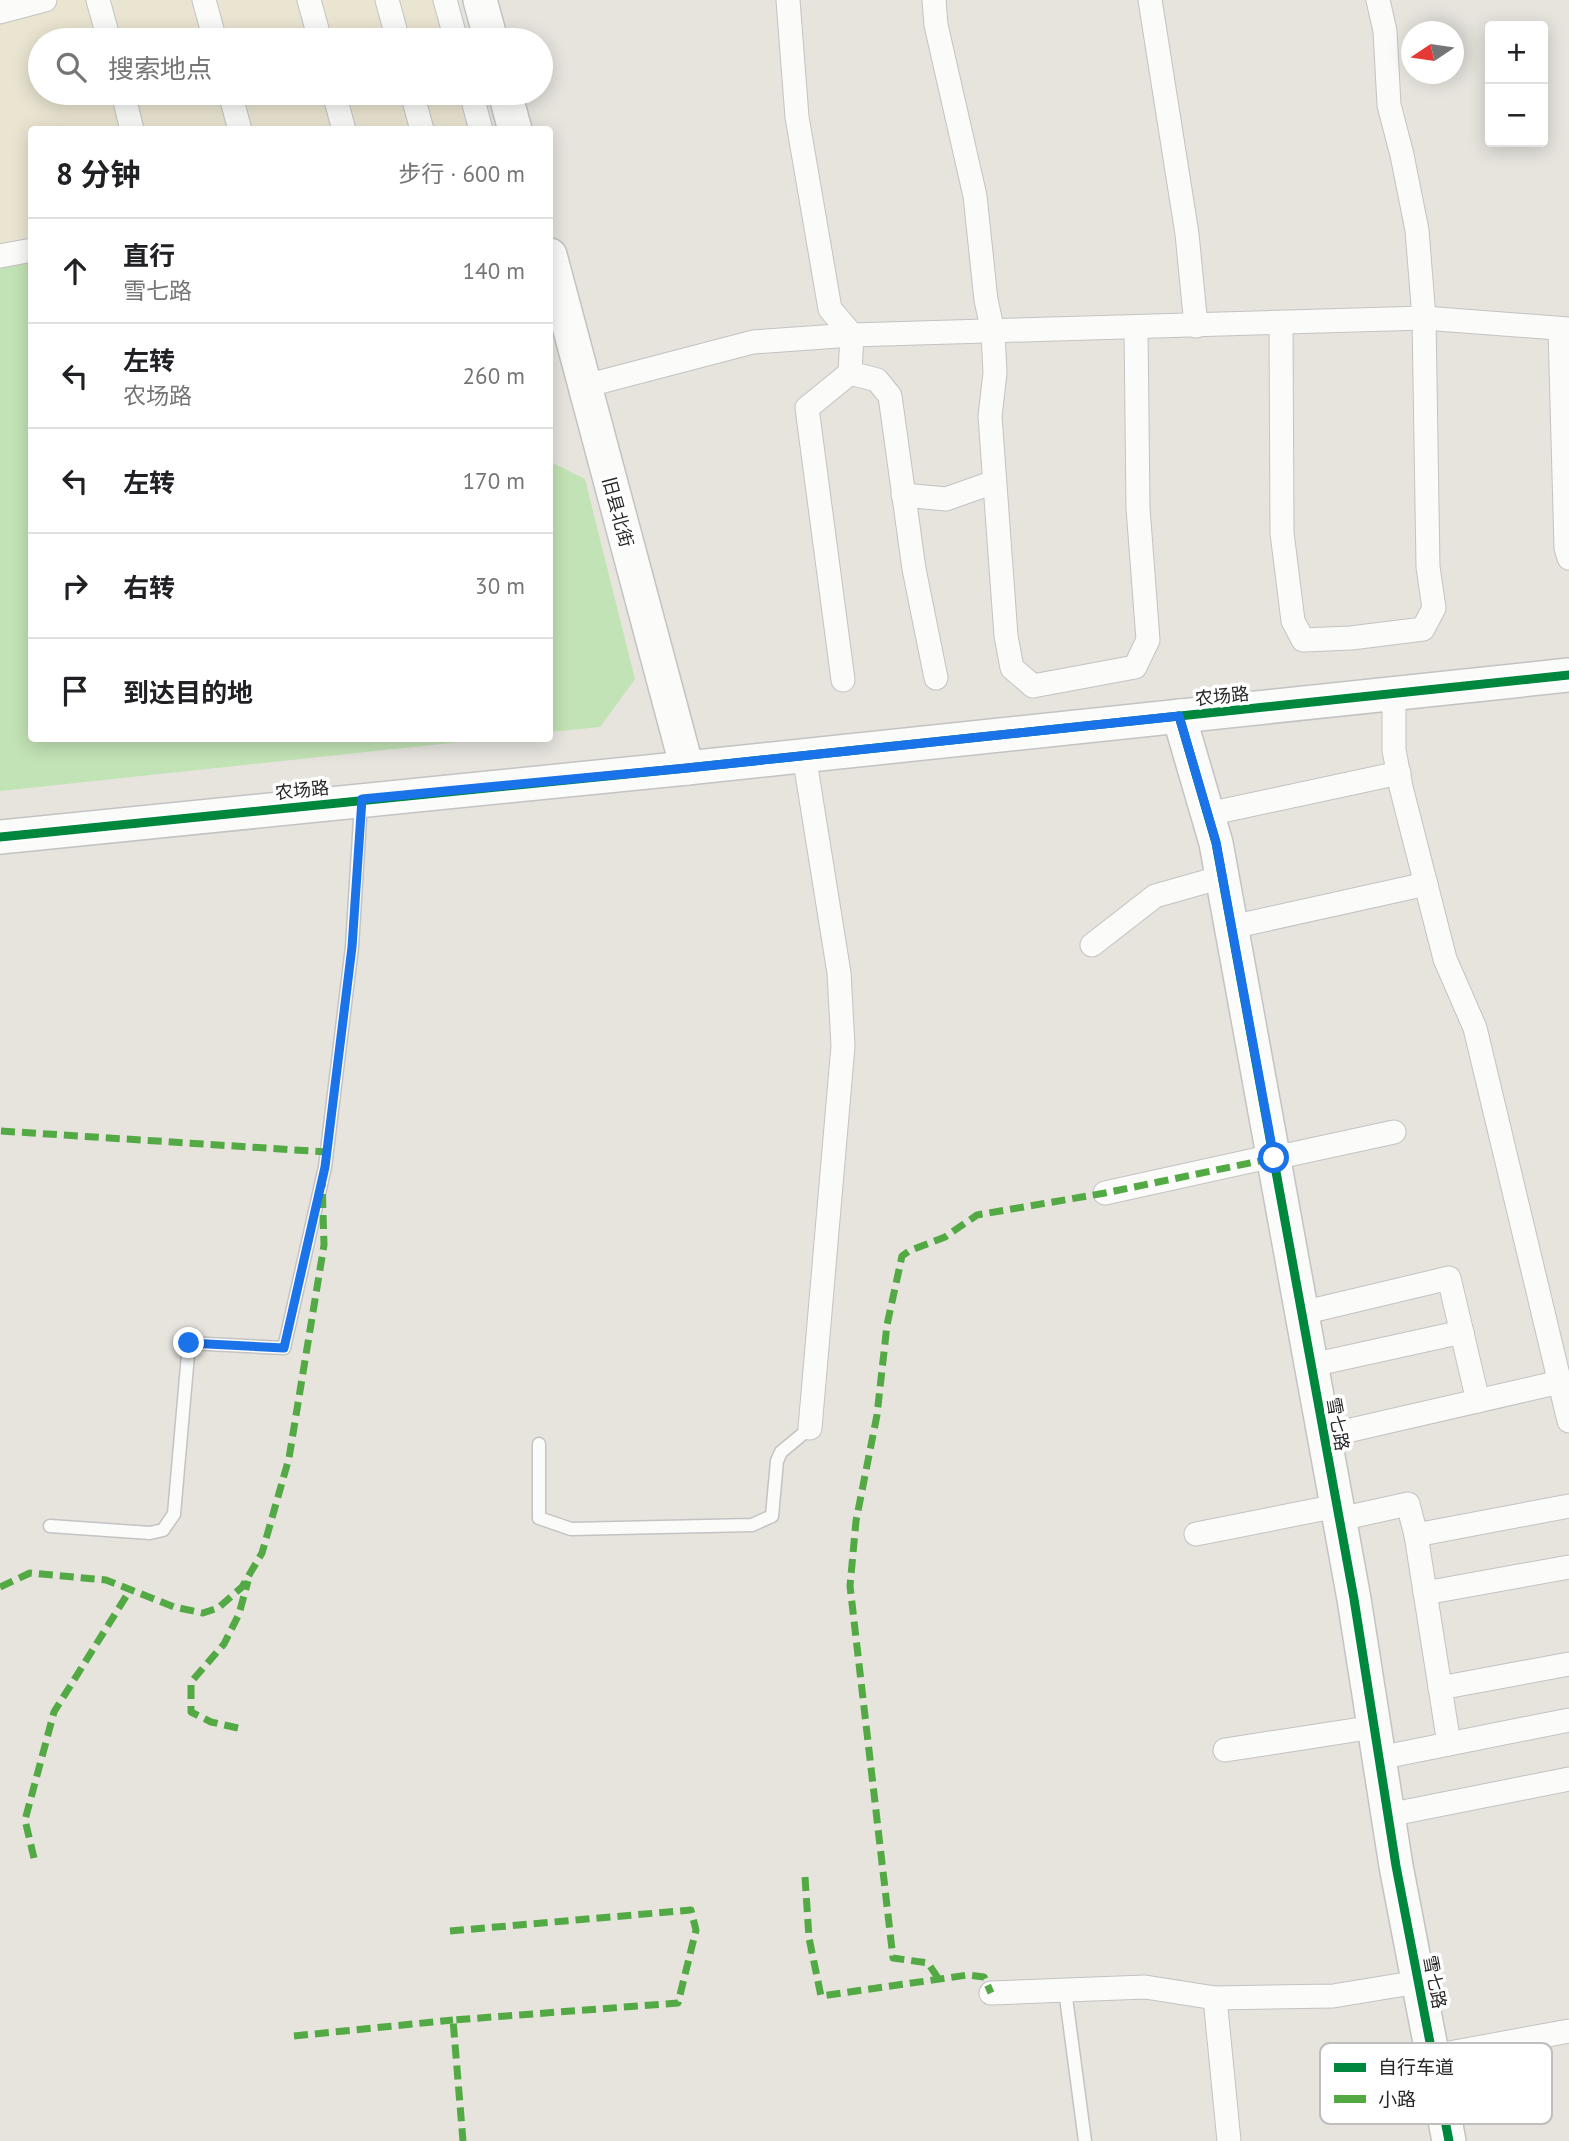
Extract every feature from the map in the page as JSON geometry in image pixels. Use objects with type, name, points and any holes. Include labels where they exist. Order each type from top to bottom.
[{"type":"street","points":[[0,12],[45,0]]},
{"type":"street","points":[[98,0],[106,28]]},
{"type":"street","points":[[204,0],[212,28]]},
{"type":"street","points":[[309,0],[317,28]]},
{"type":"street","points":[[387,0],[395,28]]},
{"type":"street","points":[[445,0],[453,28]]},
{"type":"street","points":[[480,0],[488,28]]},
{"type":"street","points":[[788,0],[797,117],[830,309],[852,335],[850,373],[807,408],[843,680]]},
{"type":"street","points":[[934,0],[936,25],[975,196],[985,300],[993,332],[995,373],[990,416],[1006,636],[1012,668],[1033,686],[1135,667],[1148,640],[1139,508],[1136,328]]},
{"type":"street","points":[[1150,0],[1187,234],[1196,326]]},
{"type":"street","points":[[1281,323],[1282,533],[1293,621],[1303,640],[1351,638],[1423,629],[1434,608],[1428,567],[1424,318],[1417,230],[1389,105],[1385,31],[1378,0]]},
{"type":"street","points":[[126,105],[131,126]]},
{"type":"street","points":[[233,105],[239,126]]},
{"type":"street","points":[[337,105],[343,126]]},
{"type":"street","points":[[415,105],[421,126]]},
{"type":"street","points":[[474,105],[480,126]]},
{"type":"street","points":[[507,105],[510,126]]},
{"type":"street","points":[[0,256],[28,251]]},
{"type":"street","name":"旧县北街","points":[[553,266],[687,768]]},
{"type":"street","points":[[585,386],[753,342],[852,335],[1424,318],[1564,329],[1566,548],[1569,558]]},
{"type":"street","points":[[850,373],[877,380],[890,396],[914,569],[936,678]]},
{"type":"street","points":[[902,495],[946,499],[994,482]]},
{"type":"street","name":"农场路","points":[[0,837],[1569,675]]},
{"type":"street","points":[[1394,693],[1394,750],[1399,773],[1446,959],[1475,1028],[1569,1421]]},
{"type":"street","name":"雪七路","points":[[1179,716],[1216,842],[1325,1436],[1388,1815],[1430,2043]]},
{"type":"street","points":[[804,755],[839,973],[843,1046],[810,1428]]},
{"type":"street","points":[[1208,814],[1399,773]]},
{"type":"street","points":[[1092,945],[1155,896],[1222,877]]},
{"type":"street","points":[[1232,927],[1426,884]]},
{"type":"street","points":[[1105,1193],[1394,1132]]},
{"type":"street","points":[[1302,1313],[1449,1278],[1478,1401]]},
{"type":"street","points":[[1312,1365],[1462,1332]]},
{"type":"street","points":[[1325,1436],[1560,1382]]},
{"type":"street","points":[[1196,1534],[1408,1504],[1416,1535],[1449,1744]]},
{"type":"street","points":[[1416,1535],[1569,1506]]},
{"type":"street","points":[[1425,1593],[1569,1567]]},
{"type":"street","points":[[1440,1688],[1569,1664]]},
{"type":"street","points":[[1225,1750],[1377,1742],[1449,1744],[1569,1720]]},
{"type":"street","points":[[1388,1815],[1569,1779]]},
{"type":"street","points":[[991,1993],[1144,1987],[1215,1998],[1333,1996],[1418,1982]]},
{"type":"street","points":[[1215,1998],[1229,2141]]},
{"type":"street","points":[[1504,2043],[1569,2031]]},
{"type":"lane","points":[[50,1526],[150,1533],[163,1530],[174,1514],[189,1343],[284,1348],[325,1167],[352,947],[362,799]]},
{"type":"lane","points":[[539,1444],[538,1518],[571,1528],[752,1525],[772,1516],[777,1461],[781,1452],[810,1428]]},
{"type":"lane","points":[[1065,1990],[1085,2141]]},
{"type":"shaded area","points":[[0,0],[456,0],[464,28],[28,28],[28,105],[484,105],[490,126],[28,126],[28,261],[0,266]]},
{"type":"green space","points":[[28,261],[28,742],[460,742],[0,791],[0,266]]},
{"type":"green space","points":[[553,463],[585,479],[635,679],[600,727],[553,732]]},
{"type":"marked path","points":[[1,1131],[327,1152]]},
{"type":"marked path","points":[[938,1978],[928,1963],[893,1958],[850,1586],[856,1521],[877,1415],[887,1325],[902,1256],[945,1237],[977,1215],[1105,1193],[1274,1158]]},
{"type":"marked path","points":[[0,1587],[30,1573],[106,1580],[174,1607],[203,1613],[218,1608],[242,1587],[262,1553],[289,1458],[324,1245],[322,1178]]},
{"type":"marked path","points":[[238,1728],[211,1722],[191,1712],[191,1682],[224,1644],[239,1614],[248,1581]]},
{"type":"marked path","points":[[34,1858],[25,1820],[54,1712],[130,1590]]},
{"type":"marked path","points":[[805,1877],[809,1938],[821,1996],[968,1975],[984,1977],[991,1993]]},
{"type":"marked path","points":[[450,1931],[691,1910],[696,1930],[678,2003],[453,2020],[463,2141]]},
{"type":"marked path","points":[[294,2036],[453,2020]]},
{"type":"cycle path","points":[[0,837],[1569,675]]},
{"type":"cycle path","points":[[1179,716],[1216,843],[1354,1599],[1396,1866],[1430,2043]]},
{"type":"cycle path","points":[[1446,2124],[1449,2141]]},
{"type":"route","points":[[189,1343],[284,1348],[325,1167],[352,947],[362,799],[1179,716],[1216,842],[1274,1158]]}]
